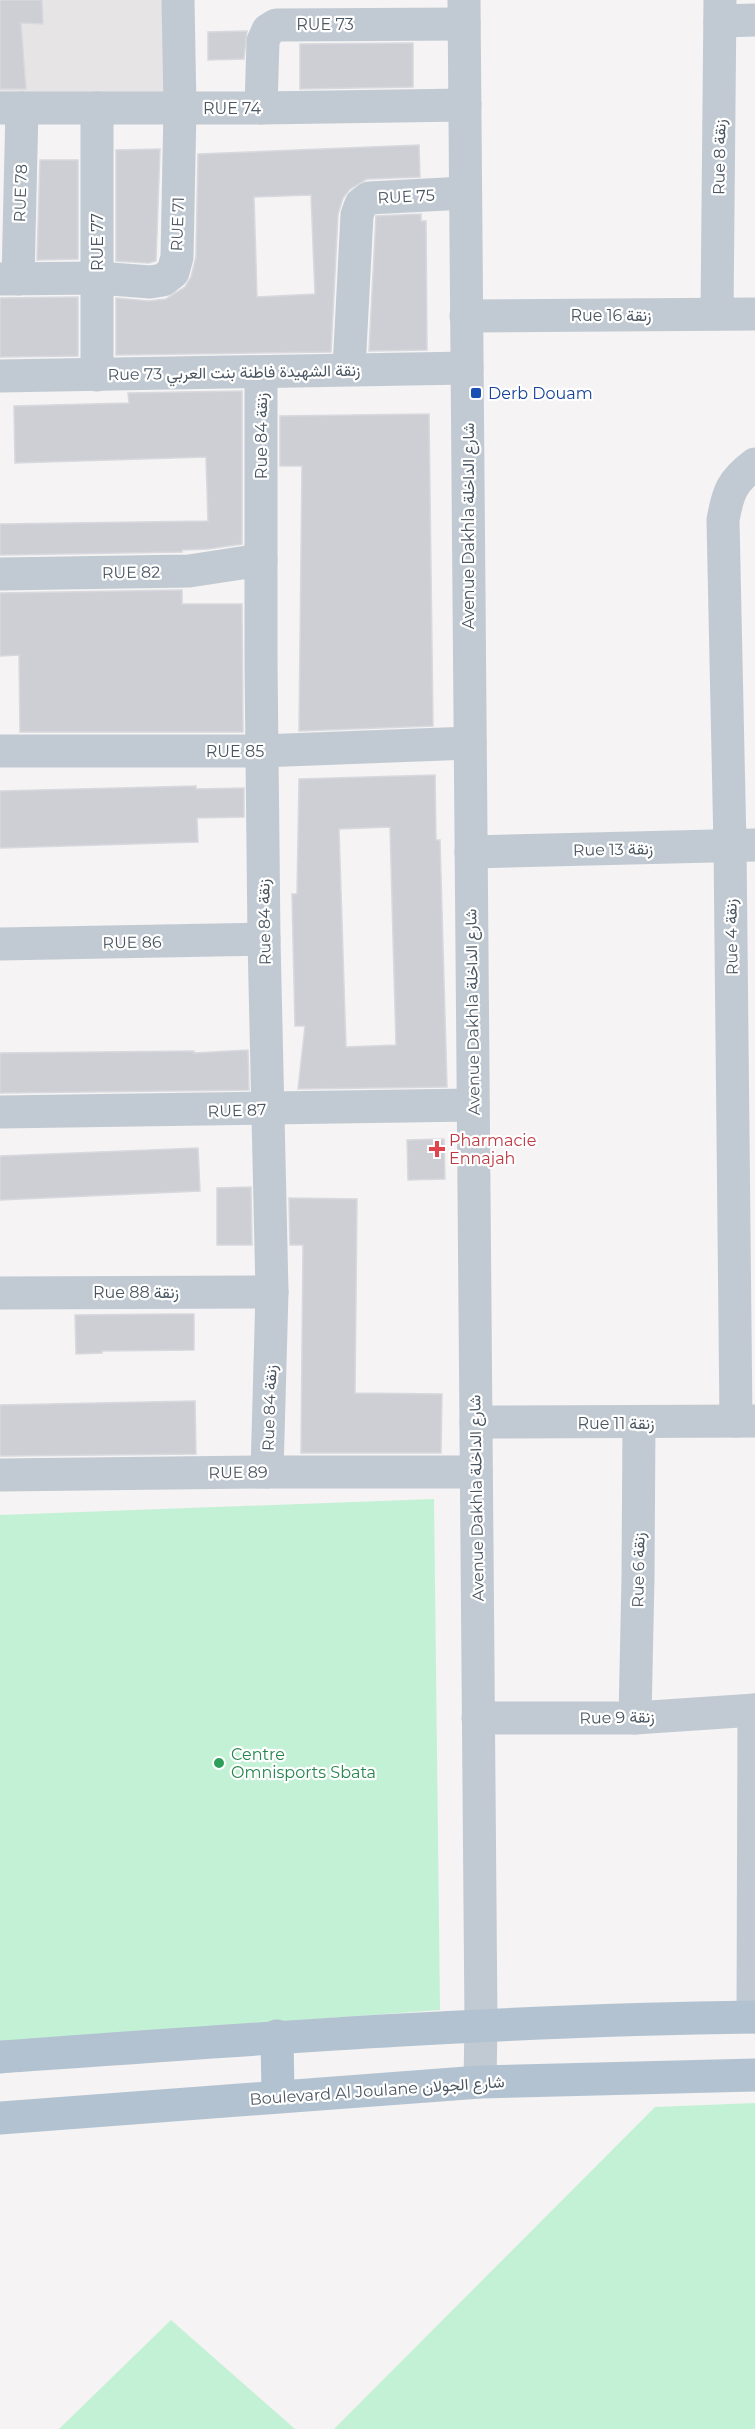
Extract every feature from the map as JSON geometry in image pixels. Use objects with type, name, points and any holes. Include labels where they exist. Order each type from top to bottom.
[{"type":"main road","points":[[0,2057],[277,2036],[481,2024],[754,2017]]},
{"type":"main road","points":[[277,2036],[278,2096]]},
{"type":"main road","name":"Boulevard Al Joulane شارع الجولان","points":[[0,2118],[480,2082],[755,2076]]},
{"type":"street","name":"RUE 71","points":[[9,279],[98,278],[150,282],[163,280],[173,272],[177,257],[180,108],[178,0]]},
{"type":"street","points":[[720,10],[755,20]]},
{"type":"street","name":"Rue 8 زنقة","points":[[717,314],[720,10]]},
{"type":"street","name":"Avenue Dakhla شارع الداخلة","points":[[464,12],[480,2082]]},
{"type":"street","name":"RUE 73","points":[[261,108],[263,41],[268,30],[276,25],[464,12]]},
{"type":"street","name":"RUE 74","points":[[11,108],[465,105]]},
{"type":"street","name":"RUE 78","points":[[9,279],[11,108]]},
{"type":"street","name":"RUE 77","points":[[97,108],[98,375]]},
{"type":"street","name":"RUE 75","points":[[349,369],[357,215],[361,204],[369,198],[465,193]]},
{"type":"street","name":"Rue 16 زنقة","points":[[466,316],[755,314]]},
{"type":"street","name":"Rue 73 زنقة الشهيدة فاطنة بنت العربي","points":[[0,376],[467,368]]},
{"type":"street","name":"Rue 84 زنقة","points":[[261,372],[261,751],[272,1292],[267,1472]]},
{"type":"street","name":"Rue 4 زنقة","points":[[746,1421],[743,846],[723,520],[727,497],[737,478],[755,464]]},
{"type":"street","name":"RUE 82","points":[[0,574],[189,572],[261,560]]},
{"type":"street","name":"RUE 85","points":[[0,751],[261,751],[470,743]]},
{"type":"street","name":"Rue 13 زنقة","points":[[471,852],[743,846]]},
{"type":"street","name":"RUE 86","points":[[0,944],[264,939]]},
{"type":"street","name":"RUE 87","points":[[0,1112],[473,1105]]},
{"type":"street","name":"Rue 88 زنقة","points":[[0,1293],[272,1292]]},
{"type":"street","name":"Rue 11 زنقة","points":[[476,1422],[746,1421]]},
{"type":"street","name":"Rue 6 زنقة","points":[[635,1718],[639,1423]]},
{"type":"street","name":"RUE 89","points":[[0,1475],[476,1472]]},
{"type":"street","points":[[754,2017],[755,1710]]},
{"type":"street","name":"Rue 9 زنقة","points":[[478,1718],[635,1718],[755,1710]]},
{"type":"shaded area","points":[[0,0],[189,0],[191,120],[0,121]]},
{"type":"green space","name":"Centre Omnisports Sbata","points":[[434,1499],[440,2010],[0,2042],[0,1515]]},
{"type":"green space","points":[[755,2103],[755,2429],[334,2429],[655,2107]]},
{"type":"green space","points":[[171,2320],[295,2429],[59,2429]]},
{"type":"building","points":[[0,0],[42,0],[43,24],[21,23],[26,89],[0,89]]},
{"type":"building","points":[[247,31],[244,59],[208,60],[208,32]]},
{"type":"building","points":[[413,43],[413,87],[300,89],[300,44]]},
{"type":"building","points":[[419,145],[420,177],[367,179],[350,189],[343,198],[338,214],[331,352],[116,355],[116,298],[149,301],[166,299],[185,287],[191,277],[196,257],[198,154]],"holes":[[[311,195],[315,294],[257,297],[254,197]]]},
{"type":"building","points":[[160,149],[156,261],[149,263],[116,261],[116,150]]},
{"type":"building","points":[[40,160],[78,160],[78,259],[37,260]]},
{"type":"building","points":[[421,214],[421,221],[426,221],[427,350],[369,351],[376,216]]},
{"type":"building","points":[[78,297],[78,356],[0,357],[0,298]]},
{"type":"building","points":[[242,391],[242,544],[182,550],[182,552],[0,555],[0,524],[208,521],[206,457],[15,463],[14,406],[129,403],[128,393]]},
{"type":"building","points":[[429,414],[433,726],[299,731],[302,466],[280,466],[280,416]]},
{"type":"building","points":[[182,590],[182,604],[242,604],[243,732],[20,732],[19,655],[0,656],[0,593]]},
{"type":"building","points":[[435,775],[436,840],[440,840],[447,1087],[298,1089],[305,1026],[295,1026],[292,894],[297,894],[299,779]],"holes":[[[390,827],[396,1045],[346,1047],[339,829]]]},
{"type":"building","points":[[196,786],[196,789],[244,788],[244,817],[197,818],[198,842],[0,848],[0,791]]},
{"type":"building","points":[[248,1050],[249,1090],[0,1093],[0,1053],[194,1051],[194,1053]]},
{"type":"building","points":[[444,1139],[445,1179],[408,1180],[407,1140]]},
{"type":"building","points":[[198,1148],[200,1191],[0,1200],[0,1156]]},
{"type":"building","points":[[251,1187],[252,1245],[217,1245],[217,1188]]},
{"type":"building","points":[[289,1198],[357,1199],[355,1393],[442,1394],[441,1453],[301,1453],[303,1245],[290,1245]]},
{"type":"building","points":[[194,1314],[194,1350],[102,1351],[102,1353],[76,1354],[75,1315]]},
{"type":"building","points":[[195,1401],[196,1454],[0,1456],[0,1405]]},
{"type":"place","name":"Derb Douam","points":[[476,393]]},
{"type":"place","name":"Pharmacie Ennajah","points":[[437,1149]]},
{"type":"place","name":"Centre Omnisports Sbata","points":[[219,1763]]}]
